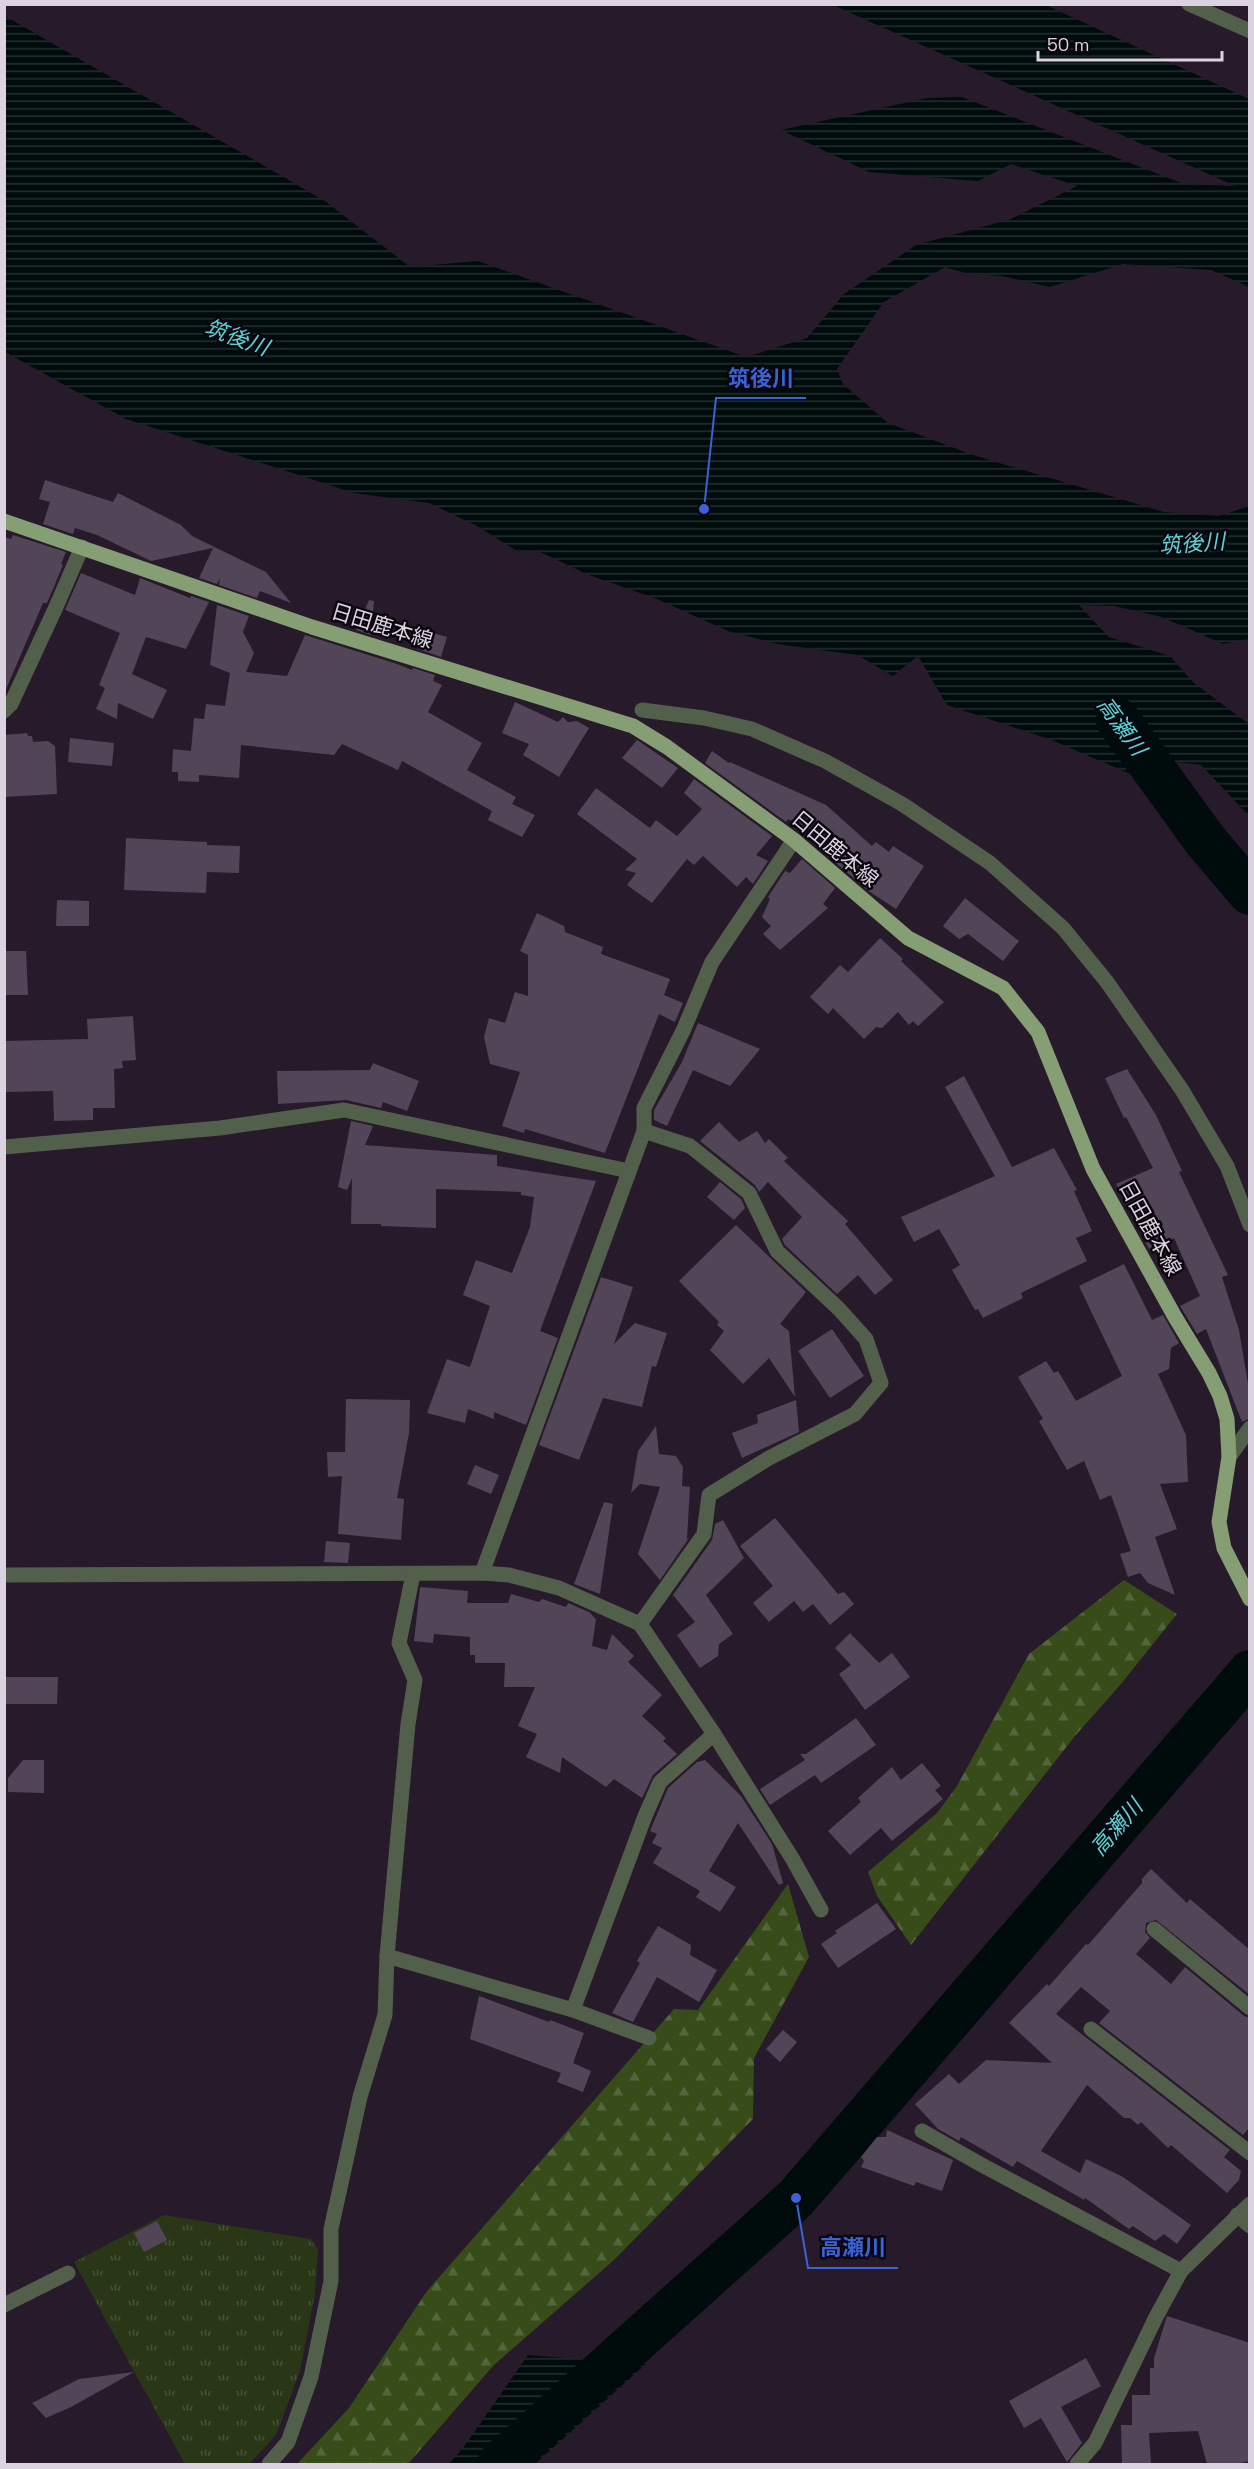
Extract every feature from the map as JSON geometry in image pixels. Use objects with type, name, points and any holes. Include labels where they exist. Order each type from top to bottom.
[{"type":"main road","name":"日田鹿本線","points":[[4,521],[312,627],[633,726],[667,747],[794,840],[908,938],[1003,988],[1038,1032],[1093,1169],[1220,1396],[1227,1419],[1229,1457],[1219,1522],[1224,1548],[1250,1599]]},
{"type":"street","points":[[1189,4],[1250,31]]},
{"type":"street","points":[[4,711],[10,704],[82,547]]},
{"type":"street","points":[[642,710],[704,718],[752,729],[825,761],[902,804],[990,863],[1064,928],[1107,982],[1182,1090],[1227,1166],[1250,1225]]},
{"type":"street","points":[[482,1573],[644,1131],[644,1108],[683,1031],[712,962],[794,840]]},
{"type":"street","points":[[4,1146],[220,1128],[344,1110],[629,1171]]},
{"type":"street","points":[[640,1624],[704,1534],[709,1495],[769,1458],[855,1414],[881,1383],[866,1339],[839,1309],[777,1251],[749,1192],[690,1146],[644,1131]]},
{"type":"street","points":[[1229,1457],[1250,1428]]},
{"type":"street","points":[[4,1575],[482,1573],[509,1575],[559,1588],[640,1624],[714,1734],[792,1858],[821,1910]]},
{"type":"street","points":[[269,2464],[288,2442],[311,2377],[331,2281],[331,2229],[360,2097],[385,2015],[387,1956],[408,1724],[415,1680],[399,1643],[413,1574]]},
{"type":"street","points":[[573,2010],[645,1816],[660,1782],[714,1734]]},
{"type":"street","points":[[1154,1929],[1250,2008]]},
{"type":"street","points":[[387,1956],[573,2010],[649,2038]]},
{"type":"street","points":[[1091,2029],[1250,2153]]},
{"type":"street","points":[[922,2131],[1181,2271]]},
{"type":"street","points":[[1077,2464],[1095,2443],[1181,2271],[1250,2204]]},
{"type":"street","points":[[1237,2216],[1250,2226]]},
{"type":"street","points":[[4,2305],[68,2273]]},
{"type":"green space","points":[[1124,1580],[1177,1614],[1121,1684],[1075,1736],[911,1945],[877,1896],[868,1872],[937,1813],[957,1786],[1029,1654]]},
{"type":"green space","points":[[788,1884],[809,1957],[754,2058],[753,2119],[614,2260],[493,2366],[408,2464],[297,2464],[349,2408],[427,2291],[674,2009],[698,2010]]},
{"type":"green space","points":[[164,2215],[311,2239],[318,2250],[315,2294],[300,2371],[276,2435],[249,2464],[185,2464],[74,2262]]},
{"type":"water","points":[[833,5],[1046,5],[1249,99],[1249,287],[1211,270],[1123,264],[1050,287],[1002,276],[969,274],[945,267],[884,302],[837,369],[843,384],[888,423],[973,455],[1164,512],[1219,516],[1249,506],[1249,639],[1223,644],[1162,617],[1114,606],[1079,605],[1109,637],[1170,656],[1194,683],[1249,724],[1249,816],[1201,765],[1175,762],[1128,773],[1049,739],[947,705],[918,656],[893,676],[857,655],[777,644],[728,631],[657,599],[589,575],[538,551],[517,551],[477,526],[429,503],[354,493],[126,419],[5,352],[5,16],[325,201],[410,267],[478,261],[746,357],[807,338],[844,294],[916,245],[1011,219],[1077,186],[1011,164],[978,181],[869,172],[781,130],[927,98],[962,97],[1184,184],[1235,186]]},
{"type":"water","points":[[528,2355],[646,2364],[535,2464],[449,2464],[463,2448]]},
{"type":"building","points":[[45,480],[113,502],[118,493],[181,525],[192,536],[266,572],[291,603],[260,591],[257,598],[219,585],[220,578],[217,584],[199,578],[213,548],[151,561],[97,535],[75,528],[73,534],[43,524],[50,502],[39,499]]},
{"type":"building","points":[[13,535],[66,552],[47,603],[43,603],[4,694],[4,537],[11,539]]},
{"type":"building","points":[[81,573],[135,595],[140,578],[190,598],[191,596],[209,602],[186,649],[146,637],[132,674],[167,690],[153,719],[118,703],[117,719],[96,709],[105,688],[99,685],[120,633],[65,610]]},
{"type":"building","points":[[369,600],[374,601],[371,635],[356,630]]},
{"type":"building","points":[[217,605],[249,616],[243,632],[254,653],[246,672],[287,676],[305,635],[412,670],[413,668],[435,675],[433,681],[442,685],[428,712],[482,743],[467,770],[516,797],[512,804],[535,815],[522,837],[488,820],[492,811],[402,761],[398,770],[342,744],[334,755],[241,745],[239,778],[199,775],[199,782],[178,781],[178,772],[172,772],[173,749],[191,751],[194,718],[204,719],[206,704],[225,706],[230,673],[210,665]]},
{"type":"building","points":[[423,630],[447,637],[441,657],[418,649]]},
{"type":"building","points":[[515,702],[558,722],[563,717],[568,722],[577,721],[589,728],[559,777],[523,755],[529,744],[502,733]]},
{"type":"building","points":[[27,733],[28,736],[32,736],[33,742],[48,741],[55,746],[57,794],[4,797],[4,735]]},
{"type":"building","points":[[70,738],[114,743],[112,766],[68,762]]},
{"type":"building","points":[[637,740],[678,768],[662,788],[622,758]]},
{"type":"building","points":[[712,751],[729,763],[826,805],[872,846],[876,842],[889,852],[893,846],[924,866],[896,909],[870,892],[815,845],[823,835],[788,819],[786,822],[705,763]]},
{"type":"building","points":[[694,779],[772,836],[756,855],[768,861],[753,884],[746,877],[737,887],[703,856],[694,865],[687,859],[652,903],[627,885],[636,873],[625,870],[637,859],[577,814],[596,788],[650,828],[656,820],[677,836],[702,809],[684,793]]},
{"type":"building","points":[[126,838],[240,846],[239,873],[207,872],[206,893],[124,890]]},
{"type":"building","points":[[802,859],[835,888],[823,904],[828,908],[780,950],[763,934],[771,926],[762,917],[770,899],[768,897],[785,871],[790,873]]},
{"type":"building","points":[[965,898],[1019,941],[1003,961],[968,934],[959,939],[943,926]]},
{"type":"building","points":[[57,900],[89,901],[89,926],[56,926]]},
{"type":"building","points":[[537,913],[564,926],[565,932],[603,947],[601,954],[670,979],[664,995],[683,1003],[675,1022],[659,1014],[605,1153],[525,1129],[524,1133],[502,1126],[520,1072],[490,1064],[484,1037],[489,1018],[505,1023],[515,992],[528,996],[528,955],[520,951]]},
{"type":"building","points":[[880,938],[944,1002],[918,1026],[913,1021],[909,1025],[898,1012],[882,1028],[876,1027],[864,1039],[833,1008],[828,1014],[810,997],[840,965],[848,972]]},
{"type":"building","points":[[4,951],[26,951],[28,995],[4,995]]},
{"type":"building","points":[[133,1016],[136,1060],[122,1061],[123,1068],[114,1069],[115,1108],[93,1108],[93,1120],[54,1121],[53,1091],[4,1092],[4,1041],[88,1039],[87,1019]]},
{"type":"building","points":[[698,1023],[760,1049],[730,1086],[693,1070],[667,1126],[654,1120],[654,1110],[682,1062]]},
{"type":"building","points":[[373,1063],[419,1081],[407,1111],[383,1102],[381,1108],[346,1100],[278,1104],[277,1071],[370,1070]]},
{"type":"building","points":[[1127,1069],[1156,1115],[1182,1171],[1179,1172],[1228,1275],[1222,1277],[1239,1330],[1250,1396],[1250,1418],[1242,1422],[1206,1329],[1197,1334],[1180,1306],[1200,1296],[1174,1238],[1151,1253],[1116,1184],[1153,1168],[1126,1117],[1124,1118],[1105,1078]]},
{"type":"building","points":[[964,1076],[1012,1167],[1054,1148],[1077,1190],[1074,1191],[1092,1231],[1076,1238],[1087,1261],[1021,1293],[1023,1298],[983,1318],[978,1309],[975,1310],[952,1270],[960,1265],[939,1229],[914,1242],[901,1217],[995,1176],[945,1087]]},
{"type":"building","points":[[351,1121],[373,1126],[365,1145],[497,1155],[497,1166],[596,1181],[540,1331],[558,1338],[526,1425],[494,1412],[494,1419],[468,1409],[465,1423],[427,1413],[447,1359],[470,1367],[490,1306],[463,1295],[476,1260],[512,1273],[530,1227],[534,1197],[521,1195],[521,1192],[436,1189],[436,1228],[351,1224],[352,1178],[347,1190],[338,1187]]},
{"type":"building","points":[[719,1122],[739,1142],[757,1131],[765,1143],[769,1139],[788,1158],[784,1161],[848,1221],[845,1224],[893,1280],[875,1295],[858,1275],[837,1294],[785,1245],[782,1239],[802,1217],[768,1182],[759,1192],[755,1185],[700,1141]]},
{"type":"building","points":[[720,1182],[741,1199],[745,1208],[734,1220],[707,1197]]},
{"type":"building","points":[[736,1225],[806,1292],[780,1324],[789,1331],[795,1397],[769,1358],[743,1384],[710,1350],[724,1331],[717,1325],[719,1322],[679,1281]]},
{"type":"building","points":[[1124,1264],[1152,1320],[1163,1315],[1179,1343],[1171,1348],[1169,1369],[1158,1374],[1186,1435],[1188,1482],[1160,1484],[1177,1529],[1155,1537],[1175,1595],[1148,1583],[1140,1573],[1128,1577],[1120,1554],[1131,1551],[1111,1495],[1100,1500],[1084,1461],[1067,1470],[1039,1421],[1043,1419],[1018,1377],[1046,1361],[1054,1373],[1058,1371],[1076,1401],[1122,1376],[1079,1286]]},
{"type":"building","points":[[601,1277],[633,1287],[614,1344],[635,1323],[667,1333],[656,1367],[652,1366],[642,1407],[603,1398],[579,1460],[539,1445]]},
{"type":"building","points":[[832,1329],[864,1376],[830,1398],[798,1351]]},
{"type":"building","points":[[346,1399],[410,1400],[409,1433],[397,1498],[404,1499],[401,1540],[338,1534],[342,1476],[328,1477],[327,1452],[345,1452]]},
{"type":"building","points":[[796,1400],[799,1432],[742,1458],[732,1433],[758,1423],[757,1415]]},
{"type":"building","points":[[656,1426],[659,1454],[676,1456],[683,1467],[682,1486],[690,1487],[687,1539],[689,1538],[660,1580],[638,1554],[660,1487],[640,1484],[631,1493],[638,1451]]},
{"type":"building","points":[[475,1465],[499,1475],[491,1494],[467,1484]]},
{"type":"building","points":[[604,1502],[613,1504],[600,1594],[574,1584]]},
{"type":"building","points":[[775,1518],[838,1594],[844,1592],[854,1604],[830,1625],[813,1604],[803,1612],[794,1601],[769,1622],[753,1603],[773,1586],[740,1546]]},
{"type":"building","points":[[723,1520],[744,1558],[706,1595],[733,1634],[719,1644],[718,1656],[700,1668],[677,1635],[695,1622],[673,1595],[712,1540],[715,1524]]},
{"type":"building","points":[[326,1541],[350,1543],[348,1563],[324,1562]]},
{"type":"building","points":[[420,1587],[468,1591],[467,1603],[508,1603],[511,1594],[539,1602],[542,1599],[566,1607],[568,1603],[589,1612],[596,1619],[592,1646],[607,1650],[612,1634],[634,1656],[628,1662],[662,1695],[642,1716],[666,1738],[663,1741],[677,1754],[653,1775],[642,1798],[614,1779],[606,1787],[562,1757],[560,1773],[526,1757],[537,1734],[518,1726],[535,1687],[504,1687],[505,1663],[475,1663],[475,1655],[470,1655],[470,1637],[434,1634],[433,1643],[414,1641]]},
{"type":"building","points":[[850,1633],[879,1663],[892,1653],[910,1677],[865,1710],[839,1674],[851,1665],[835,1648]]},
{"type":"building","points":[[6,1677],[58,1677],[57,1704],[6,1704]]},
{"type":"building","points":[[856,1718],[876,1745],[821,1783],[815,1775],[770,1805],[760,1789],[805,1760],[800,1754],[806,1754]]},
{"type":"building","points":[[23,1760],[44,1760],[44,1793],[8,1792],[8,1778]]},
{"type":"building","points":[[705,1760],[741,1796],[772,1844],[783,1883],[779,1885],[738,1823],[709,1871],[736,1887],[720,1912],[696,1897],[700,1891],[653,1863],[662,1848],[652,1843],[657,1834],[650,1831],[668,1788],[697,1762]]},
{"type":"building","points":[[922,1763],[941,1786],[935,1790],[943,1799],[892,1841],[881,1828],[850,1855],[828,1831],[861,1802],[858,1798],[892,1767],[901,1780]]},
{"type":"building","points":[[1151,1869],[1187,1903],[1190,1899],[1250,1950],[1250,1995],[1156,1920],[1146,1923],[1145,1932],[1150,1938],[1136,1954],[1171,1984],[1185,1967],[1244,2016],[1250,2018],[1250,2127],[1243,2135],[1099,2023],[1110,2011],[1081,1987],[1056,2014],[1230,2150],[1224,2157],[1241,2171],[1239,2180],[1227,2193],[1171,2145],[1168,2148],[1141,2122],[1138,2125],[1130,2118],[1124,2118],[1087,2085],[1041,2151],[1080,2173],[1086,2159],[1123,2177],[1191,2225],[1177,2244],[1164,2234],[1155,2241],[1133,2226],[1129,2229],[1085,2198],[1084,2200],[1017,2161],[1013,2167],[961,2137],[959,2141],[938,2129],[915,2104],[949,2074],[959,2084],[986,2060],[1052,2063],[1009,2023],[1047,1984],[1049,1986],[1086,1944],[1088,1945],[1142,1883],[1142,1879]]},
{"type":"building","points":[[877,1903],[896,1929],[838,1968],[821,1944],[837,1933],[835,1931]]},
{"type":"building","points":[[658,1926],[691,1945],[690,1955],[717,1970],[699,2002],[657,1977],[633,2022],[612,2013],[640,1963],[637,1961]]},
{"type":"building","points":[[479,1996],[584,2033],[573,2063],[591,2071],[583,2092],[557,2082],[561,2073],[470,2039]]},
{"type":"building","points":[[783,2030],[797,2042],[780,2062],[766,2049]]},
{"type":"building","points":[[887,2130],[953,2160],[942,2191],[916,2182],[914,2186],[861,2167],[864,2161],[861,2157],[877,2137],[886,2137]]},
{"type":"building","points":[[157,2221],[167,2240],[144,2252],[134,2233]]},
{"type":"building","points":[[1167,2316],[1250,2343],[1250,2461],[1235,2464],[1207,2464],[1198,2431],[1149,2433],[1151,2464],[1122,2464],[1121,2425],[1132,2425],[1132,2395],[1150,2395],[1150,2368],[1154,2368],[1154,2358]]},
{"type":"building","points":[[1086,2358],[1101,2386],[1061,2407],[1082,2443],[1067,2462],[1041,2418],[1024,2428],[1009,2401]]},
{"type":"building","points":[[134,2372],[71,2407],[46,2418],[32,2403],[79,2379]]},
{"type":"waterway","name":"高瀬川","points":[[1118,720],[1205,840],[1250,893]]},
{"type":"waterway","name":"高瀬川","points":[[499,2464],[796,2198],[1250,1672]]},
{"type":"place","name":"筑後川","points":[[704,509]]},
{"type":"place","name":"高瀬川","points":[[796,2198]]}]
